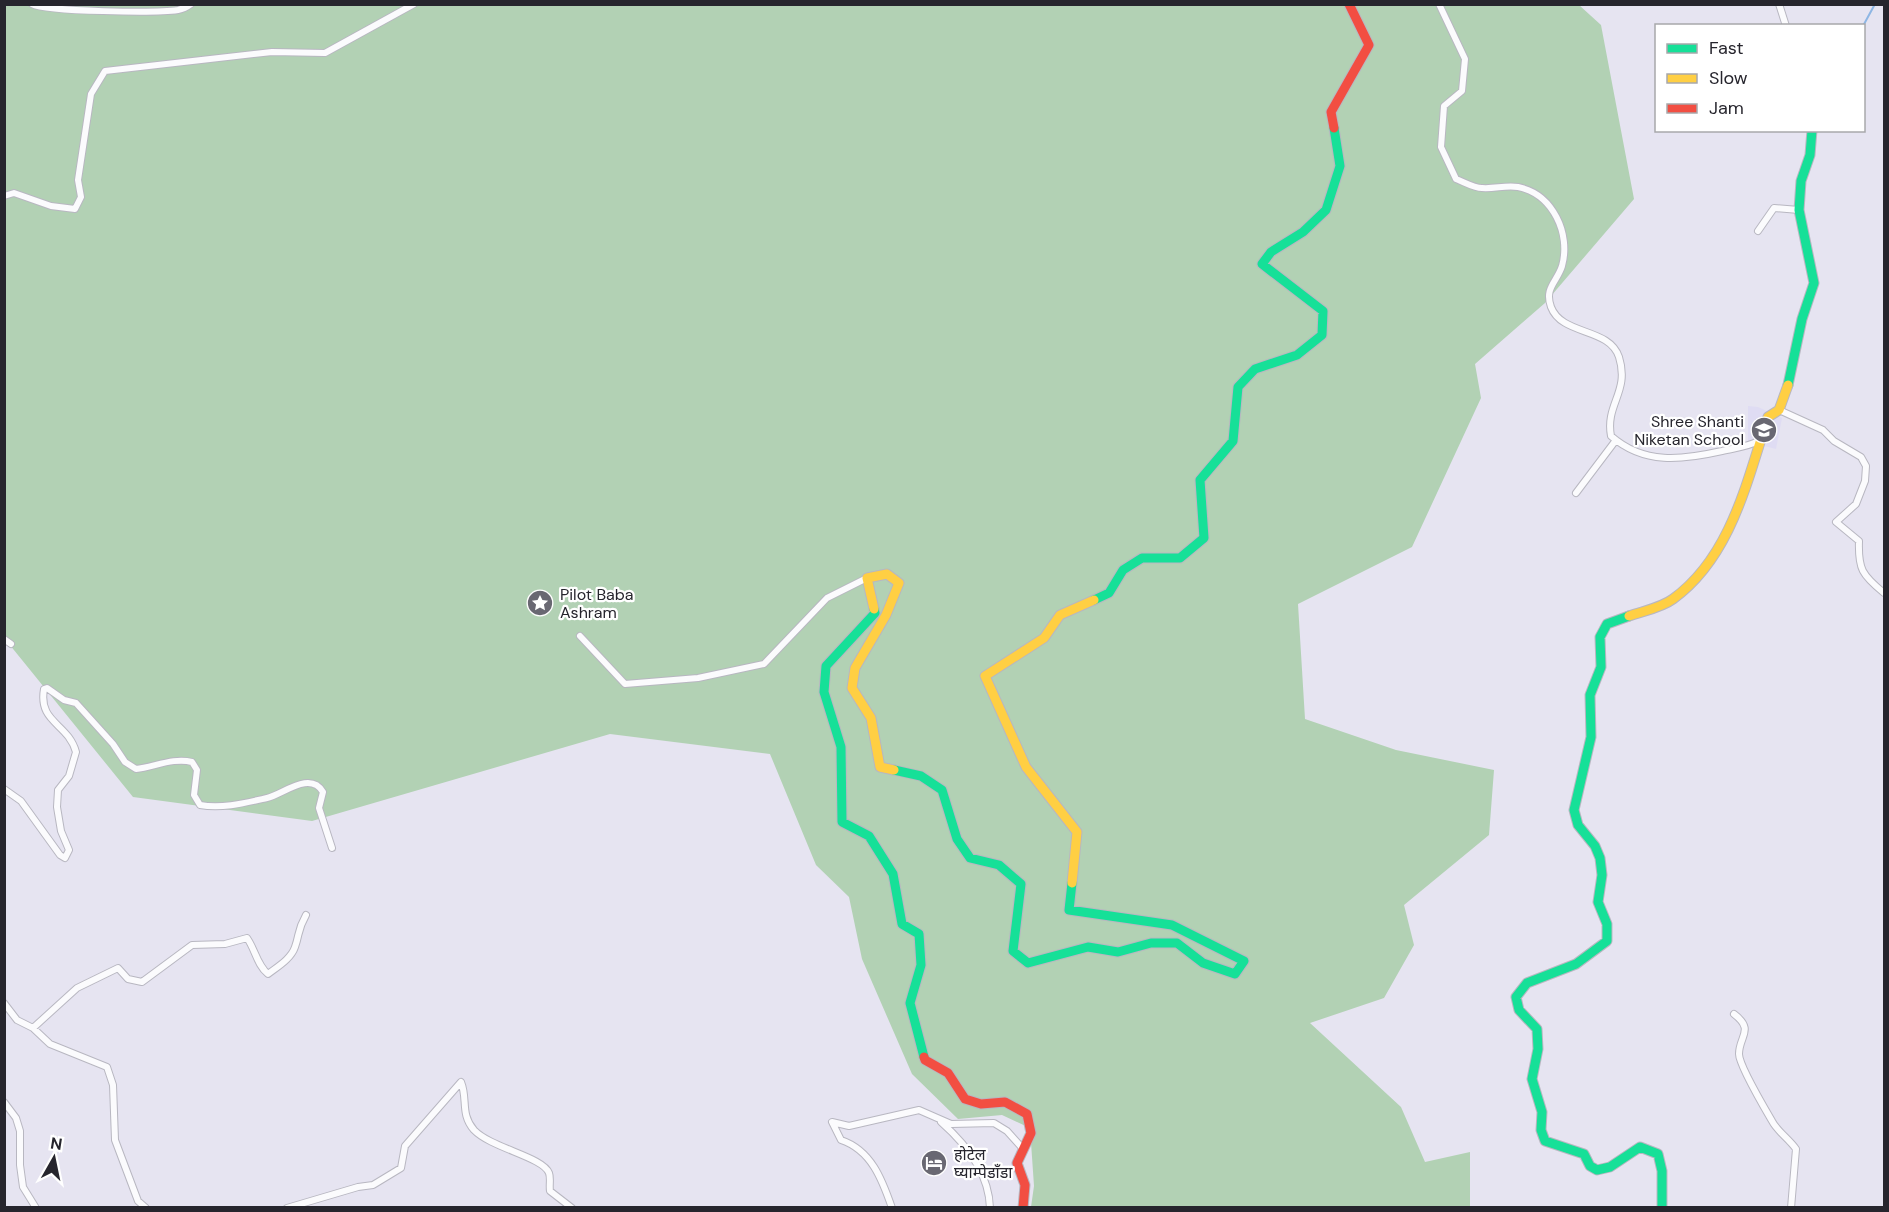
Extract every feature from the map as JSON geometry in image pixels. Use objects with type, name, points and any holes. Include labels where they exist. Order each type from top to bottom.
[{"type":"street","points":[[32,4],[51,9],[179,10],[191,4]]},
{"type":"street","points":[[4,196],[14,193],[51,206],[75,209],[81,197],[78,180],[91,94],[105,71],[272,52],[325,53],[414,4]]},
{"type":"street","points":[[580,636],[625,684],[698,678],[764,664],[827,598],[867,578],[887,574],[899,583],[886,615],[855,668],[852,688],[871,718],[880,767],[921,776],[942,790],[957,839],[970,858],[999,865],[1022,884],[1013,951],[1028,963],[1088,947],[1118,952],[1151,942],[1177,943],[1203,963],[1235,974],[1244,961],[1172,925],[1069,910],[1077,832],[1026,767],[985,676],[1044,638],[1060,615],[1109,593],[1123,570],[1142,558],[1180,558],[1204,538],[1200,480],[1233,441],[1239,387],[1255,369],[1297,355],[1322,335],[1323,311],[1280,280],[1263,264],[1271,252],[1303,232],[1326,210],[1340,166],[1331,112],[1369,45],[1349,4]]},
{"type":"street","points":[[1439,4],[1465,59],[1462,91],[1444,106],[1441,147],[1456,179],[1482,189],[1502,185],[1521,188],[1539,197],[1553,211],[1562,229],[1565,249],[1561,268],[1550,286],[1547,298],[1552,311],[1564,322],[1603,339],[1617,353],[1623,376],[1622,390],[1612,413],[1611,436],[1648,458],[1664,460],[1703,455],[1758,441]]},
{"type":"street","points":[[1779,4],[1785,24]]},
{"type":"street","points":[[1662,1208],[1662,1171],[1658,1154],[1640,1147],[1610,1167],[1597,1170],[1590,1166],[1584,1154],[1545,1141],[1541,1130],[1542,1112],[1532,1079],[1538,1048],[1537,1029],[1519,1010],[1516,997],[1521,986],[1530,980],[1571,966],[1595,953],[1607,941],[1606,924],[1598,902],[1602,875],[1600,858],[1595,846],[1578,825],[1574,810],[1590,737],[1590,695],[1601,667],[1600,637],[1607,624],[1671,601],[1702,574],[1734,519],[1758,441],[1768,417],[1779,410],[1789,384],[1802,319],[1814,283],[1799,210],[1801,181],[1810,155],[1812,132]]},
{"type":"street","points":[[1758,231],[1774,208],[1799,210]]},
{"type":"street","points":[[1779,410],[1823,430],[1834,441],[1861,457],[1866,466],[1865,481],[1856,504],[1836,522],[1859,541],[1859,566],[1867,578],[1884,593]]},
{"type":"street","points":[[1576,493],[1616,440]]},
{"type":"street","points":[[867,578],[875,613],[826,666],[824,692],[841,747],[842,822],[869,836],[893,874],[902,924],[919,934],[921,964],[910,1003],[924,1060],[948,1073],[964,1099],[981,1104],[1005,1102],[1027,1114],[1030,1133],[1017,1163],[1025,1185],[1023,1208]]},
{"type":"street","points":[[4,639],[11,644]]},
{"type":"street","points":[[4,789],[21,801],[60,855],[65,858],[69,850],[61,831],[57,807],[58,790],[69,776],[76,752],[64,729],[46,714],[42,702],[44,689],[47,688],[64,700],[76,703],[113,744],[125,762],[136,769],[157,767],[181,759],[192,762],[197,770],[194,795],[200,804],[219,807],[270,798],[292,786],[311,783],[320,788],[323,792],[319,808],[332,848]]},
{"type":"street","points":[[33,1028],[76,988],[92,983],[118,968],[128,979],[142,982],[192,945],[225,944],[247,938],[256,950],[261,968],[268,974],[284,963],[295,947],[297,930],[306,915]]},
{"type":"street","points":[[4,1003],[17,1020],[33,1028],[50,1044],[107,1067],[113,1085],[115,1140],[138,1201],[146,1208]]},
{"type":"street","points":[[1734,1014],[1742,1020],[1746,1032],[1738,1054],[1743,1067],[1772,1122],[1796,1149],[1791,1208]]},
{"type":"street","points":[[287,1208],[358,1187],[373,1185],[400,1168],[405,1146],[461,1082],[464,1090],[463,1113],[474,1129],[490,1143],[543,1163],[549,1174],[550,1191],[572,1208]]},
{"type":"street","points":[[4,1102],[16,1118],[20,1131],[20,1165],[23,1187],[36,1208]]},
{"type":"street","points":[[891,1208],[881,1176],[857,1145],[841,1140],[832,1122],[849,1126],[919,1110],[942,1123],[958,1138],[985,1179],[990,1208]]},
{"type":"street","points":[[928,1116],[951,1124],[994,1123],[1007,1131],[1024,1150]]},
{"type":"shaded area","name":"Shree Shanti Niketan School","points":[[1748,406],[1758,407],[1782,418],[1776,449],[1748,442]]},
{"type":"green space","points":[[4,5],[1579,5],[1601,25],[1634,199],[1545,303],[1475,364],[1481,398],[1412,547],[1298,604],[1305,719],[1396,750],[1494,770],[1489,835],[1404,905],[1414,945],[1384,998],[1310,1023],[1401,1107],[1425,1162],[1470,1152],[1470,1207],[1031,1207],[1034,1186],[1030,1128],[1002,1115],[958,1119],[912,1074],[862,959],[849,897],[816,865],[770,754],[610,734],[312,821],[133,797],[5,639]]},
{"type":"waterway","points":[[1864,24],[1875,4]]},
{"type":"traffic: fast","points":[[1094,600],[1109,593],[1123,570],[1142,558],[1180,558],[1204,538],[1200,480],[1233,441],[1238,387],[1255,369],[1297,355],[1322,335],[1323,311],[1262,264],[1271,252],[1303,232],[1326,210],[1340,166],[1334,128]]},
{"type":"traffic: fast","points":[[1788,385],[1802,319],[1814,283],[1799,210],[1801,181],[1810,155],[1812,132]]},
{"type":"traffic: fast","points":[[874,609],[875,613],[826,666],[824,692],[841,747],[842,822],[869,836],[893,874],[902,924],[919,934],[921,965],[910,1003],[924,1057]]},
{"type":"traffic: fast","points":[[1629,616],[1607,624],[1600,637],[1601,667],[1590,695],[1591,737],[1574,810],[1578,825],[1595,846],[1600,858],[1602,875],[1598,902],[1607,924],[1607,941],[1576,964],[1527,983],[1516,997],[1519,1010],[1537,1029],[1538,1049],[1532,1079],[1542,1112],[1541,1130],[1545,1141],[1584,1154],[1590,1166],[1597,1170],[1610,1167],[1640,1147],[1658,1154],[1662,1171],[1662,1208]]},
{"type":"traffic: fast","points":[[894,770],[921,776],[942,790],[957,839],[970,858],[999,865],[1021,884],[1013,951],[1028,963],[1088,947],[1118,952],[1151,943],[1177,943],[1203,963],[1235,974],[1244,961],[1172,925],[1069,910],[1072,883]]},
{"type":"traffic: slow","points":[[1629,616],[1673,599],[1693,582],[1709,562],[1723,540],[1744,492],[1768,417],[1779,410],[1788,385]]},
{"type":"traffic: slow","points":[[874,609],[867,578],[887,574],[899,583],[886,615],[855,668],[852,688],[871,718],[880,767],[894,770]]},
{"type":"traffic: slow","points":[[1072,883],[1077,832],[1026,767],[985,676],[1044,638],[1060,615],[1094,600]]},
{"type":"traffic: jam","points":[[1334,128],[1331,112],[1369,45],[1349,4]]},
{"type":"traffic: jam","points":[[924,1057],[925,1060],[948,1073],[965,1099],[981,1104],[1005,1102],[1027,1114],[1031,1133],[1017,1163],[1025,1185],[1023,1208]]},
{"type":"place","name":"Shree Shanti Niketan School","points":[[1764,430]]},
{"type":"place","name":"Pilot Baba Ashram","points":[[540,603]]},
{"type":"place","name":"होटेल घ्याम्पेडाँडा","points":[[934,1163]]}]
